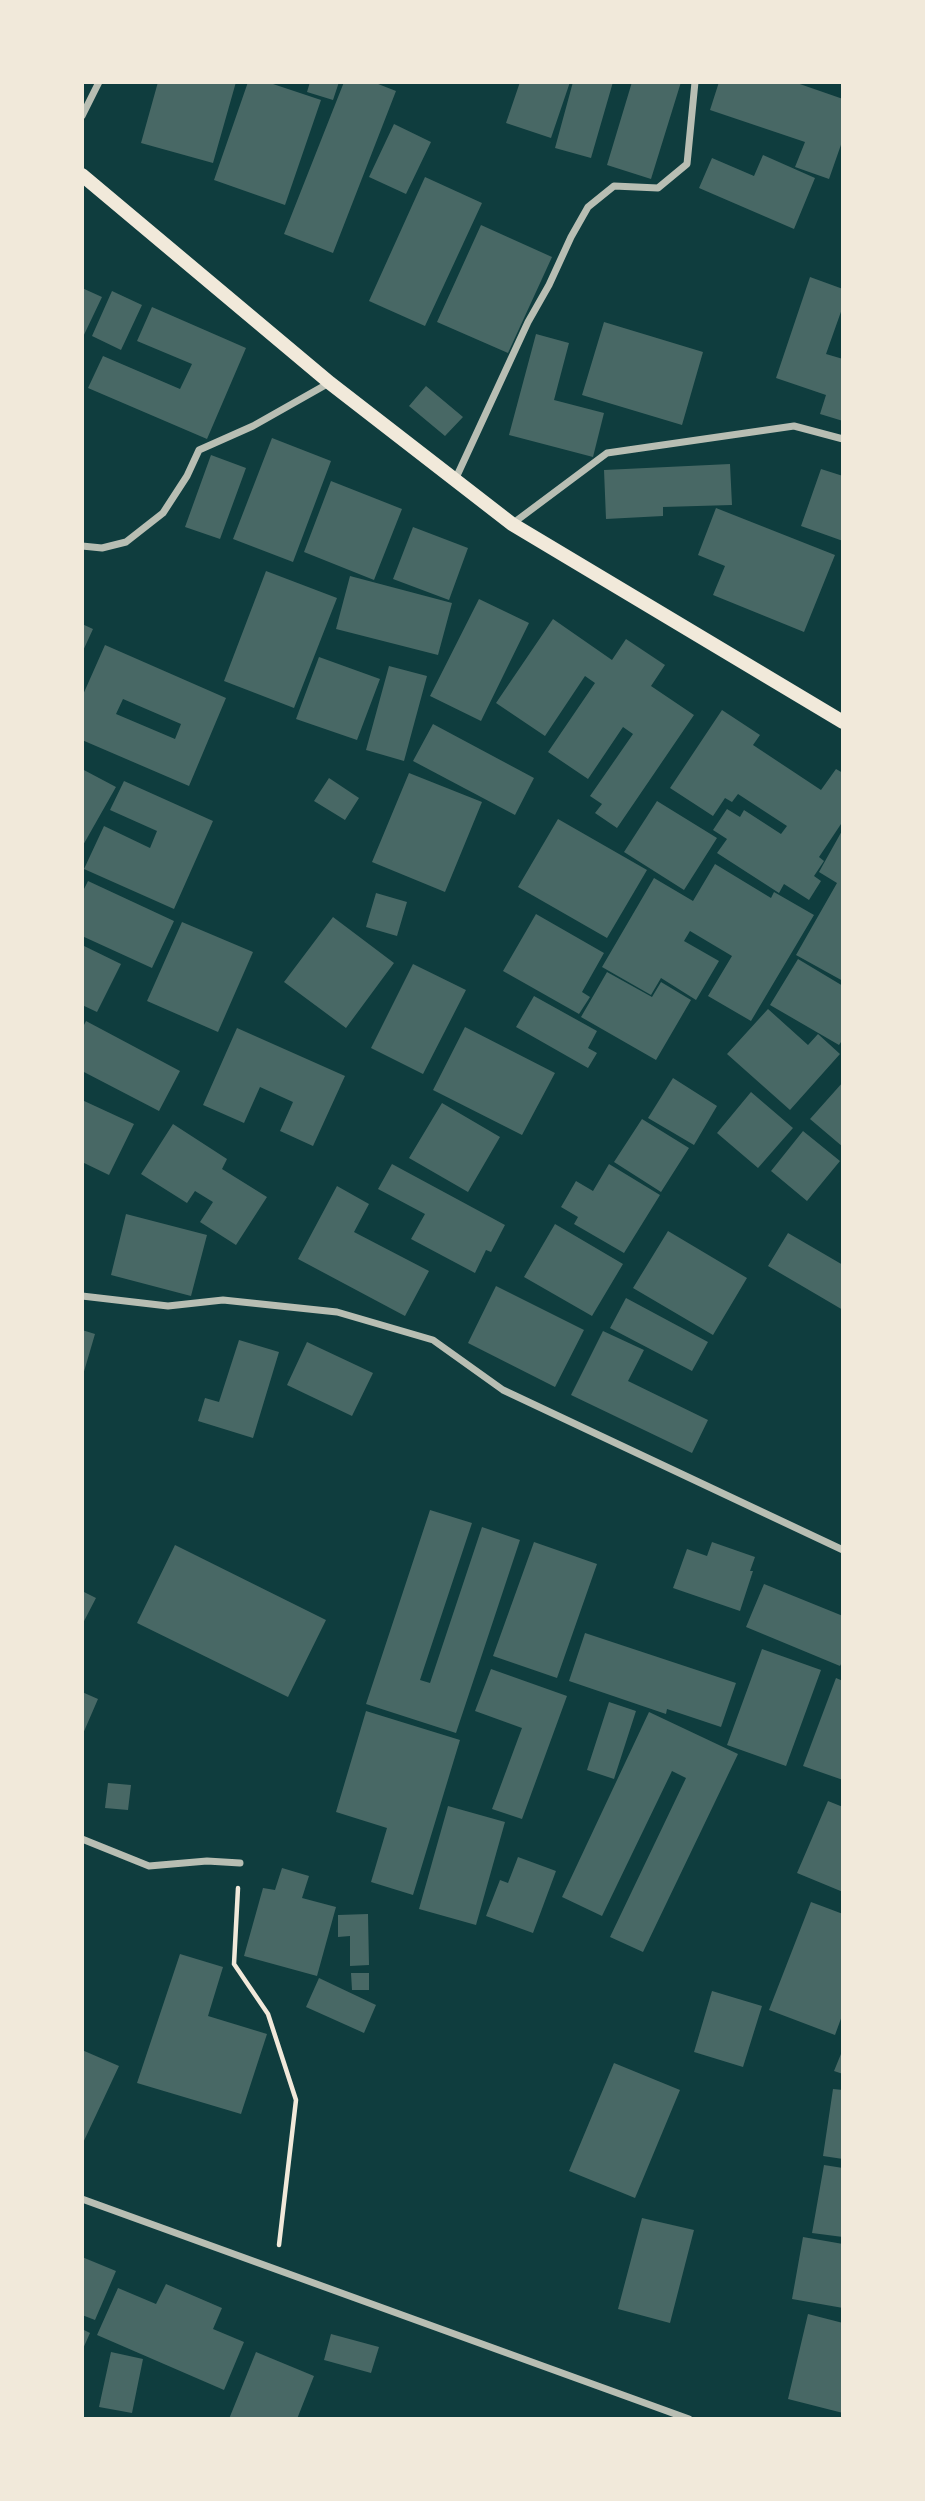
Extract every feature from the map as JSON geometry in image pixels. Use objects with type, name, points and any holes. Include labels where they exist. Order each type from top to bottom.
[{"type":"main road","points":[[82,175],[330,383],[512,524],[843,722]]},
{"type":"street","points":[[82,116],[99,82]]},
{"type":"street","points":[[455,481],[528,322],[588,207],[614,186],[658,188],[687,164],[695,82]]},
{"type":"street","points":[[82,546],[102,548],[126,542],[163,513],[187,476],[199,450],[253,426],[330,383]]},
{"type":"street","points":[[512,524],[607,453],[794,426],[843,439]]},
{"type":"street","points":[[82,1296],[168,1306],[223,1300],[337,1312],[433,1340],[503,1390],[843,1550]]},
{"type":"street","points":[[82,1839],[149,1866],[207,1861],[240,1863]]},
{"type":"street","points":[[82,2199],[689,2419]]},
{"type":"path","points":[[240,1863],[234,1964],[268,2014],[296,2100],[276,2268]]},
{"type":"building","points":[[158,82],[236,82],[213,163],[141,143]]},
{"type":"building","points":[[248,82],[267,82],[321,100],[285,205],[214,180]]},
{"type":"building","points":[[310,82],[339,82],[333,100],[307,92]]},
{"type":"building","points":[[344,82],[373,82],[396,91],[333,253],[284,234]]},
{"type":"building","points":[[520,82],[570,82],[551,138],[506,123]]},
{"type":"building","points":[[573,82],[613,82],[591,158],[555,148]]},
{"type":"building","points":[[632,82],[681,82],[651,179],[607,165]]},
{"type":"building","points":[[719,82],[794,82],[843,99],[843,139],[829,179],[795,167],[805,142],[710,110]]},
{"type":"building","points":[[394,124],[431,142],[406,194],[369,177]]},
{"type":"building","points":[[763,155],[815,178],[794,229],[699,188],[712,158],[754,176]]},
{"type":"building","points":[[425,177],[482,203],[425,326],[369,301]]},
{"type":"building","points":[[481,225],[552,257],[508,353],[437,322]]},
{"type":"building","points":[[810,277],[843,289],[843,306],[826,354],[843,359],[843,421],[820,414],[826,395],[776,378]]},
{"type":"building","points":[[82,288],[102,297],[82,339]]},
{"type":"building","points":[[112,291],[142,305],[121,350],[92,336]]},
{"type":"building","points":[[152,307],[246,348],[207,439],[88,388],[103,356],[180,389],[192,364],[137,341]]},
{"type":"building","points":[[604,322],[703,352],[682,425],[582,395]]},
{"type":"building","points":[[536,334],[569,343],[554,400],[604,413],[593,457],[509,435]]},
{"type":"building","points":[[426,386],[463,417],[445,436],[409,406]]},
{"type":"building","points":[[272,438],[331,461],[293,562],[233,539]]},
{"type":"building","points":[[211,455],[246,468],[220,539],[185,527]]},
{"type":"building","points":[[730,464],[732,505],[663,507],[663,516],[606,519],[604,470]]},
{"type":"building","points":[[821,469],[843,476],[843,541],[801,526]]},
{"type":"building","points":[[331,481],[402,509],[374,580],[304,552]]},
{"type":"building","points":[[716,508],[835,555],[804,632],[713,595],[725,566],[698,555]]},
{"type":"building","points":[[413,527],[468,548],[449,600],[393,579]]},
{"type":"building","points":[[266,571],[337,598],[294,708],[224,681]]},
{"type":"building","points":[[350,576],[452,603],[438,655],[336,629]]},
{"type":"building","points":[[479,599],[529,623],[481,721],[430,696]]},
{"type":"building","points":[[553,619],[612,660],[626,639],[665,665],[651,686],[694,715],[617,828],[595,813],[602,804],[590,796],[633,734],[623,727],[588,779],[548,752],[595,683],[585,676],[545,736],[496,703]]},
{"type":"building","points":[[82,624],[93,629],[82,653]]},
{"type":"building","points":[[105,645],[226,698],[189,786],[82,740],[82,697]],"holes":[[[123,699],[181,724],[175,739],[116,714]]]},
{"type":"building","points":[[319,657],[380,679],[357,740],[296,719]]},
{"type":"building","points":[[389,666],[427,676],[404,761],[366,750]]},
{"type":"building","points":[[722,710],[760,735],[753,745],[821,790],[836,769],[843,773],[843,821],[819,857],[824,861],[814,876],[821,881],[809,900],[784,884],[779,893],[717,853],[727,839],[713,830],[727,809],[740,817],[744,810],[781,834],[787,826],[738,794],[732,802],[725,798],[713,816],[670,788]]},
{"type":"building","points":[[433,724],[534,778],[515,815],[413,761]]},
{"type":"building","points":[[82,769],[116,787],[82,847]]},
{"type":"building","points":[[409,773],[482,802],[445,892],[372,862]]},
{"type":"building","points":[[329,778],[359,798],[345,820],[314,801]]},
{"type":"building","points":[[124,781],[213,821],[174,909],[84,869],[104,826],[150,848],[157,831],[110,810]]},
{"type":"building","points":[[657,801],[717,838],[684,890],[624,852]]},
{"type":"building","points":[[558,819],[647,870],[607,938],[518,887]]},
{"type":"building","points":[[843,829],[843,981],[796,955],[837,883],[819,872]]},
{"type":"building","points":[[715,864],[771,898],[774,892],[814,915],[751,1021],[708,996],[732,956],[690,931],[684,941],[719,961],[696,1000],[661,978],[651,995],[602,967],[654,878],[693,901]]},
{"type":"building","points":[[88,881],[174,921],[152,968],[82,936],[82,893]]},
{"type":"building","points":[[376,893],[407,902],[397,936],[366,927]]},
{"type":"building","points":[[536,914],[604,953],[582,992],[590,997],[579,1014],[503,971]]},
{"type":"building","points":[[333,917],[394,963],[346,1028],[284,982]]},
{"type":"building","points":[[182,922],[253,952],[218,1032],[147,1001]]},
{"type":"building","points":[[82,945],[121,964],[97,1012],[82,1005]]},
{"type":"building","points":[[798,959],[843,986],[843,1039],[839,1045],[770,1005]]},
{"type":"building","points":[[413,964],[466,990],[423,1074],[371,1048]]},
{"type":"building","points":[[607,972],[652,997],[661,982],[691,1000],[656,1060],[581,1017]]},
{"type":"building","points":[[534,996],[597,1031],[588,1048],[597,1053],[588,1068],[516,1027]]},
{"type":"building","points":[[768,1009],[808,1045],[818,1034],[840,1054],[790,1110],[727,1054]]},
{"type":"building","points":[[86,1021],[180,1071],[159,1111],[82,1071],[82,1029]]},
{"type":"building","points":[[465,1027],[555,1073],[522,1135],[433,1090]]},
{"type":"building","points":[[237,1028],[345,1076],[313,1146],[280,1131],[293,1102],[260,1087],[244,1123],[203,1105]]},
{"type":"building","points":[[673,1078],[717,1106],[694,1145],[648,1118]]},
{"type":"building","points":[[843,1082],[843,1147],[810,1119]]},
{"type":"building","points":[[751,1092],[793,1128],[758,1168],[717,1133]]},
{"type":"building","points":[[82,1100],[134,1124],[109,1175],[82,1162]]},
{"type":"building","points":[[442,1103],[500,1137],[468,1192],[409,1158]]},
{"type":"building","points":[[642,1119],[689,1148],[661,1192],[614,1162]]},
{"type":"building","points":[[173,1124],[227,1159],[222,1169],[267,1197],[236,1245],[200,1222],[213,1202],[195,1191],[187,1203],[141,1174]]},
{"type":"building","points":[[803,1131],[840,1161],[807,1201],[771,1171]]},
{"type":"building","points":[[392,1164],[505,1225],[491,1252],[486,1250],[475,1273],[411,1239],[425,1214],[378,1189]]},
{"type":"building","points":[[609,1164],[660,1195],[624,1253],[574,1224],[578,1217],[561,1207],[576,1181],[593,1191]]},
{"type":"building","points":[[337,1186],[369,1204],[354,1232],[429,1271],[405,1316],[298,1259]]},
{"type":"building","points":[[126,1214],[207,1235],[191,1296],[111,1275]]},
{"type":"building","points":[[555,1224],[623,1264],[592,1316],[524,1277]]},
{"type":"building","points":[[668,1231],[747,1278],[713,1335],[633,1288]]},
{"type":"building","points":[[788,1233],[843,1265],[843,1310],[768,1266]]},
{"type":"building","points":[[496,1286],[584,1330],[555,1387],[468,1343]]},
{"type":"building","points":[[626,1298],[708,1342],[692,1371],[610,1328]]},
{"type":"building","points":[[82,1330],[95,1334],[83,1375],[82,1375]]},
{"type":"building","points":[[603,1331],[644,1350],[628,1381],[708,1420],[692,1453],[571,1395]]},
{"type":"building","points":[[239,1340],[279,1352],[253,1438],[198,1421],[205,1398],[219,1402]]},
{"type":"building","points":[[307,1342],[373,1373],[352,1416],[287,1385]]},
{"type":"building","points":[[430,1510],[472,1523],[420,1680],[430,1683],[482,1527],[520,1540],[456,1733],[366,1704]]},
{"type":"building","points":[[534,1542],[597,1564],[557,1678],[493,1656]]},
{"type":"building","points":[[712,1542],[755,1557],[740,1611],[673,1588],[687,1549],[707,1556]]},
{"type":"building","points":[[175,1545],[326,1620],[288,1697],[137,1623]]},
{"type":"building","points":[[764,1584],[843,1616],[843,1660],[840,1666],[746,1627]]},
{"type":"building","points":[[82,1591],[96,1598],[82,1625]]},
{"type":"building","points":[[585,1633],[736,1683],[721,1727],[667,1709],[666,1714],[569,1681]]},
{"type":"building","points":[[762,1649],[821,1670],[786,1766],[727,1745]]},
{"type":"building","points":[[491,1669],[567,1696],[522,1819],[492,1809],[522,1728],[475,1711]]},
{"type":"building","points":[[836,1678],[843,1681],[843,1780],[803,1766]]},
{"type":"building","points":[[82,1692],[98,1699],[82,1736]]},
{"type":"building","points":[[609,1702],[636,1711],[614,1779],[587,1770]]},
{"type":"building","points":[[366,1711],[460,1740],[413,1895],[371,1882],[387,1828],[336,1812]]},
{"type":"building","points":[[649,1712],[738,1754],[643,1952],[610,1937],[686,1778],[672,1771],[602,1916],[562,1897]]},
{"type":"building","points":[[108,1783],[131,1785],[128,1810],[105,1808]]},
{"type":"building","points":[[828,1801],[843,1807],[843,1892],[797,1873]]},
{"type":"building","points":[[448,1806],[505,1822],[476,1925],[419,1909]]},
{"type":"building","points":[[518,1857],[556,1871],[533,1933],[486,1916],[500,1880],[508,1883]]},
{"type":"building","points":[[282,1868],[309,1876],[302,1898],[336,1907],[317,1976],[244,1956],[263,1888],[275,1890]]},
{"type":"building","points":[[811,1902],[843,1914],[843,2013],[835,2035],[769,2010]]},
{"type":"building","points":[[368,1914],[369,1965],[350,1966],[350,1936],[338,1937],[338,1915]]},
{"type":"building","points":[[180,1954],[223,1967],[208,2016],[267,2034],[241,2114],[137,2083]]},
{"type":"building","points":[[351,1973],[369,1973],[369,1990],[352,1990]]},
{"type":"building","points":[[319,1978],[376,2005],[364,2033],[306,2007]]},
{"type":"building","points":[[712,1991],[762,2006],[743,2067],[694,2052]]},
{"type":"building","points":[[843,2049],[843,2074],[834,2071]]},
{"type":"building","points":[[82,2050],[119,2066],[82,2145]]},
{"type":"building","points":[[614,2063],[680,2090],[635,2198],[569,2171]]},
{"type":"building","points":[[833,2089],[843,2090],[843,2159],[823,2156]]},
{"type":"building","points":[[824,2165],[843,2168],[843,2237],[812,2233]]},
{"type":"building","points":[[642,2218],[694,2230],[670,2323],[618,2309]]},
{"type":"building","points":[[803,2237],[843,2244],[843,2308],[792,2299]]},
{"type":"building","points":[[82,2257],[116,2271],[95,2320],[82,2315]]},
{"type":"building","points":[[166,2284],[222,2308],[213,2329],[244,2342],[224,2390],[97,2335],[118,2288],[156,2304]]},
{"type":"building","points":[[808,2314],[843,2323],[843,2413],[788,2399]]},
{"type":"building","points":[[82,2329],[90,2333],[82,2351]]},
{"type":"building","points":[[331,2334],[379,2347],[371,2373],[324,2360]]},
{"type":"building","points":[[111,2352],[143,2359],[132,2413],[99,2407]]},
{"type":"building","points":[[256,2352],[314,2376],[297,2419],[229,2419]]}]
